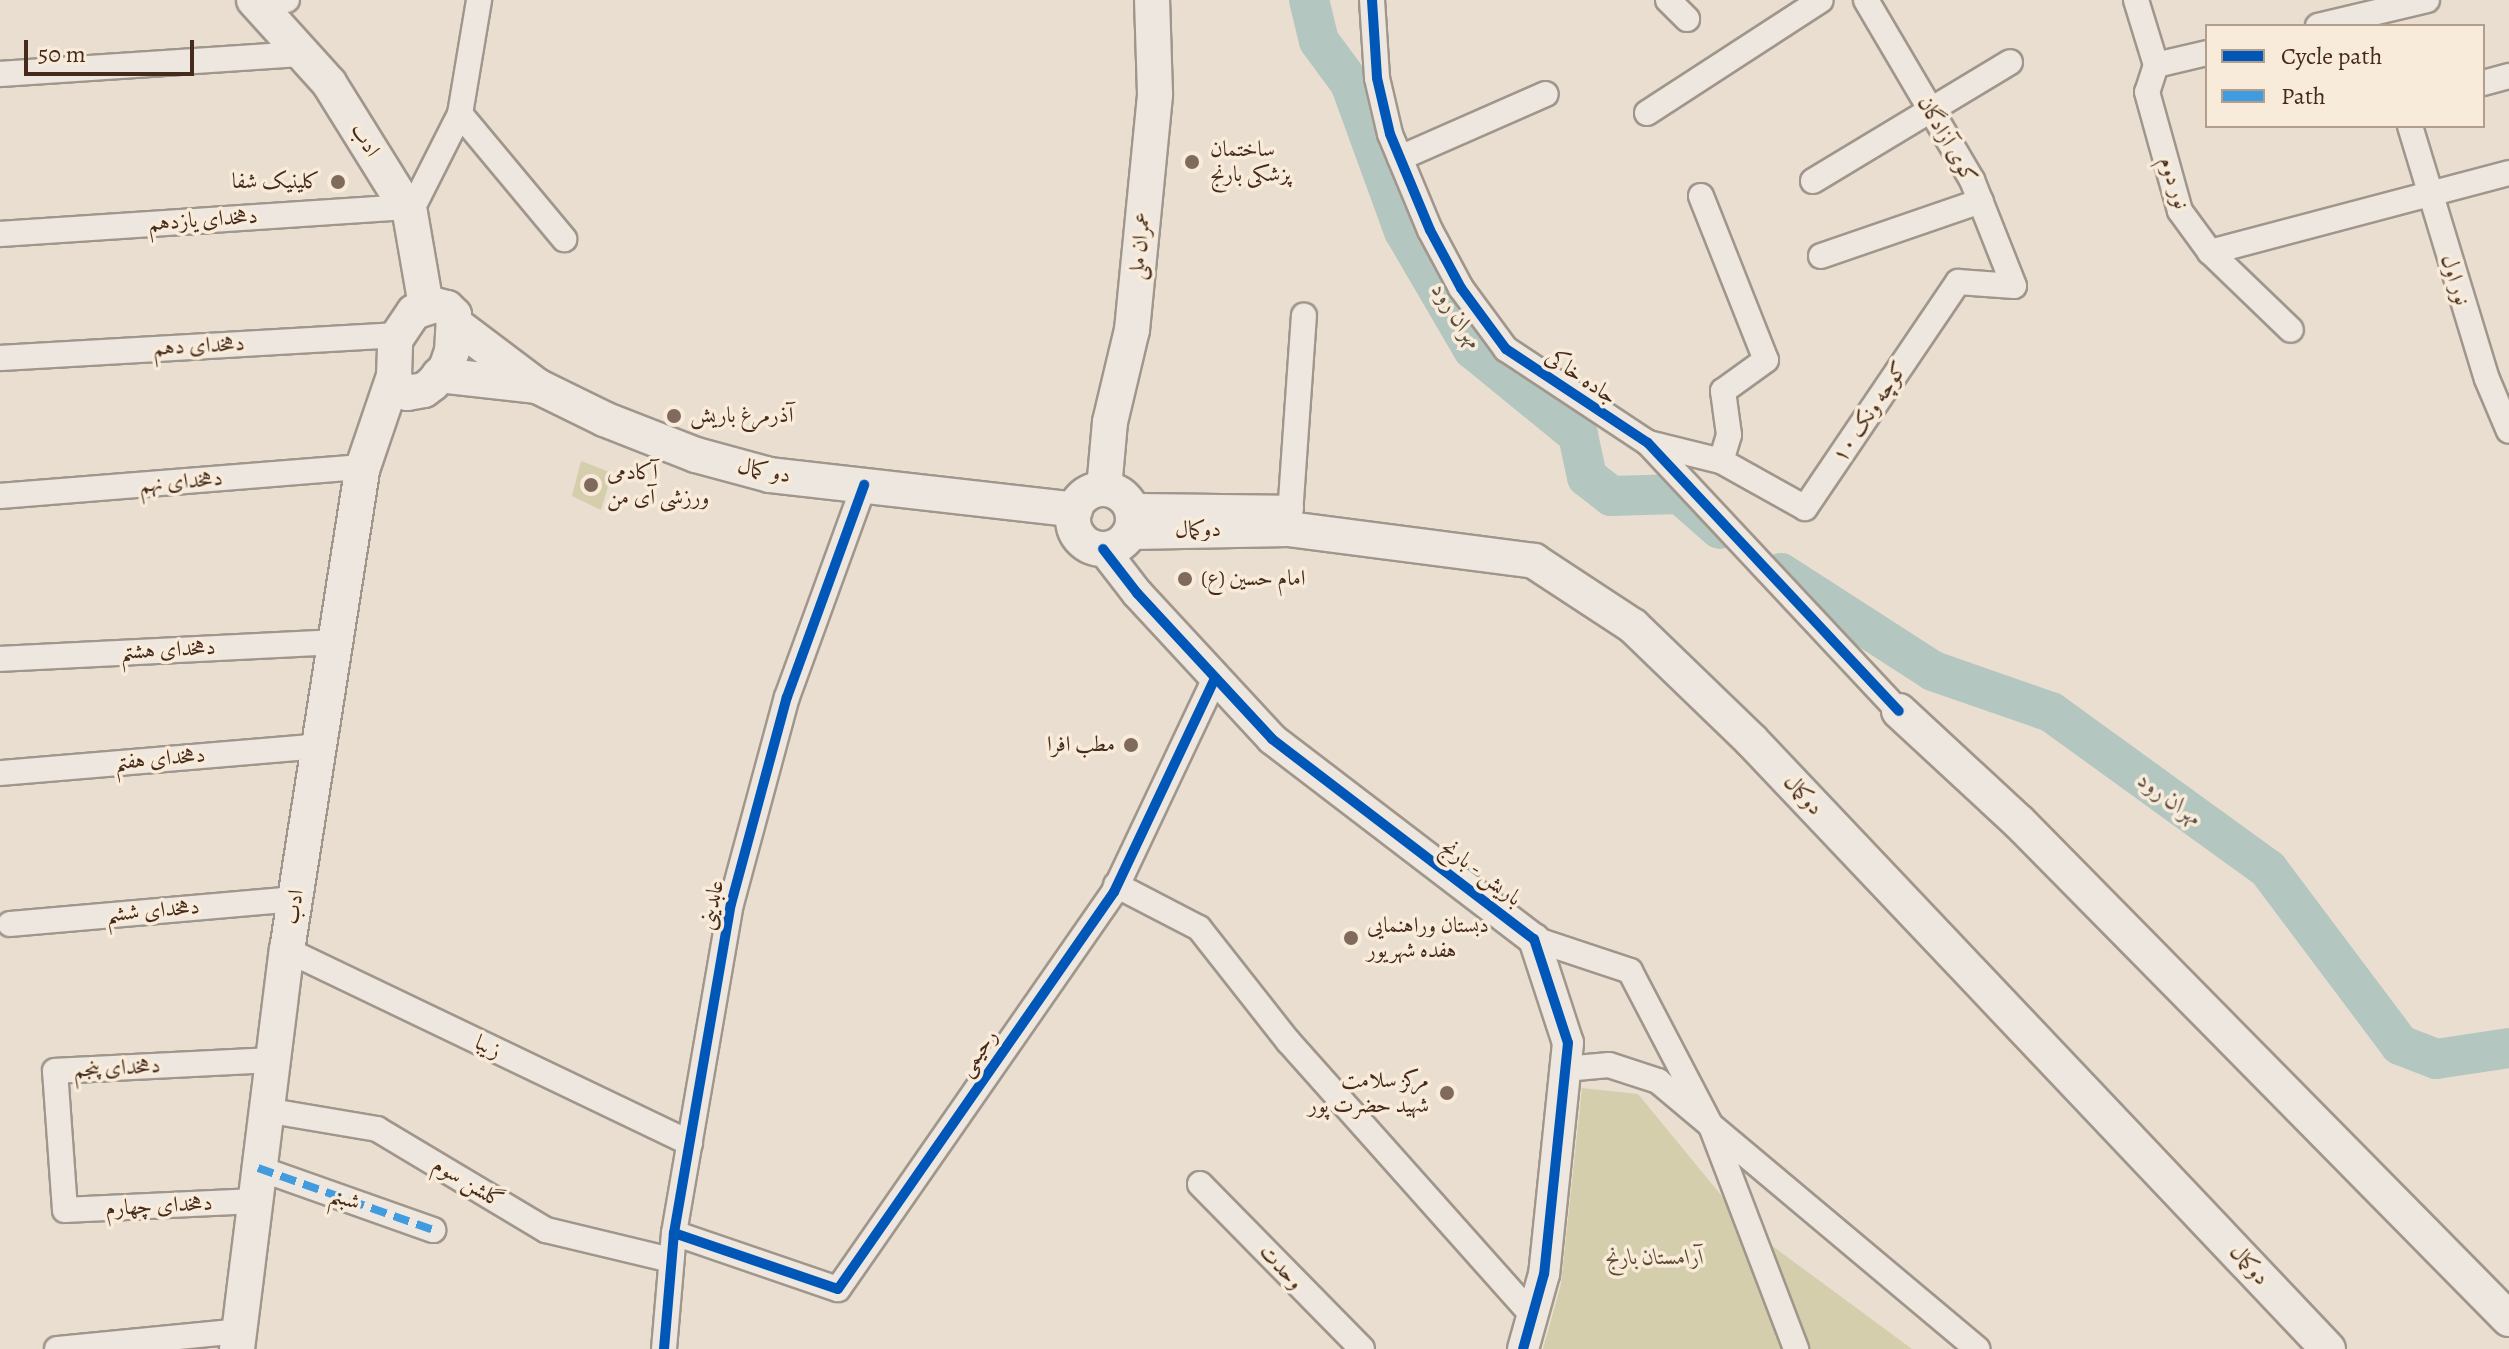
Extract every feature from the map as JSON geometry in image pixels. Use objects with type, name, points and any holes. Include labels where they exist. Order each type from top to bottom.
[{"type":"main road","name":"عمران ملی","points":[[1117,519],[1110,422],[1132,330],[1155,94],[1152,0]]},
{"type":"main road","name":"ادب","points":[[265,1],[303,54],[329,83],[408,210],[426,306]]},
{"type":"main road","points":[[363,467],[416,381],[452,351],[454,315],[447,308],[426,306],[414,312],[399,335],[393,359],[416,381],[537,386]]},
{"type":"main road","points":[[455,324],[537,386]]},
{"type":"main road","name":"دو کمال","points":[[537,386],[604,419],[696,455],[770,475],[1004,504],[1030,520],[1075,519]]},
{"type":"main road","name":"ادب","points":[[238,1340],[271,1060],[363,467]]},
{"type":"main road","points":[[1081,499],[1117,519],[1090,546],[1075,519],[1081,499]]},
{"type":"main road","name":"دوکمال","points":[[1117,519],[1290,519],[1534,561],[1633,626],[1762,751],[2328,1349]]},
{"type":"main road","points":[[1899,711],[2019,822],[2509,1319]]},
{"type":"street","points":[[408,210],[460,114],[479,0]]},
{"type":"street","name":"جاده خاکی","points":[[1372,0],[1377,78],[1390,134],[1430,230],[1461,288],[1506,349],[1648,443],[1899,711]]},
{"type":"street","points":[[1668,0],[1687,19]]},
{"type":"street","points":[[1647,113],[1821,0]]},
{"type":"street","name":"کوی آزادگان","points":[[1866,0],[1981,201],[2014,286]]},
{"type":"street","name":"نور دوم","points":[[2136,0],[2156,65],[2147,92],[2180,211],[2210,252],[2291,330]]},
{"type":"street","points":[[2327,24],[2427,0]]},
{"type":"street","points":[[2156,65],[2205,53]]},
{"type":"street","points":[[0,74],[303,54]]},
{"type":"street","points":[[1813,181],[2010,62]]},
{"type":"street","points":[[2485,82],[2509,76]]},
{"type":"street","points":[[1400,158],[1546,94]]},
{"type":"street","points":[[460,114],[564,239]]},
{"type":"street","name":"نور اول","points":[[2411,128],[2429,193],[2498,375],[2509,431]]},
{"type":"street","points":[[2210,252],[2509,173]]},
{"type":"street","points":[[1648,443],[1721,461],[1729,435],[1723,391],[1766,360],[1701,196]]},
{"type":"street","points":[[1821,256],[1981,201]]},
{"type":"street","name":"دهخدای یازدهم","points":[[0,234],[408,210]]},
{"type":"street","name":"کوچه ونک ۱۰","points":[[1721,461],[1805,508],[1958,282],[2014,286]]},
{"type":"street","points":[[1290,519],[1304,316]]},
{"type":"street","name":"دهخدای دهم","points":[[0,358],[399,335]]},
{"type":"street","name":"دهخدای نهم","points":[[0,496],[363,467]]},
{"type":"street","name":"عابدینی","points":[[664,1349],[674,1233],[731,904],[787,697],[864,485]]},
{"type":"street","name":"باریش - بارنج","points":[[1117,519],[1137,593],[1272,739],[1534,939]]},
{"type":"street","name":"دهخدای هشتم","points":[[0,659],[336,642]]},
{"type":"street","name":"رحیمی","points":[[674,1233],[838,1289],[1116,885],[1215,678]]},
{"type":"street","name":"دهخدای هفتم","points":[[0,773],[320,746]]},
{"type":"street","points":[[1116,885],[1199,928],[1288,1041],[1532,1315]]},
{"type":"street","name":"دهخدای ششم","points":[[10,924],[295,899]]},
{"type":"street","points":[[1523,1349],[1544,1274],[1568,1043],[1534,939]]},
{"type":"street","points":[[1534,939],[1630,971],[1711,1126],[1796,1349]]},
{"type":"street","name":"زیبا","points":[[287,950],[690,1143]]},
{"type":"street","name":"دهخدای پنجم","points":[[65,1210],[55,1071],[271,1060]]},
{"type":"street","points":[[1565,1069],[1609,1065],[1658,1081],[1977,1349]]},
{"type":"street","name":"گلشن سوم","points":[[265,1110],[377,1129],[546,1230],[671,1260]]},
{"type":"street","name":"دهخدای چهارم","points":[[65,1210],[256,1184]]},
{"type":"street","name":"شبنم","points":[[256,1184],[433,1230]]},
{"type":"street","name":"وحدت","points":[[1200,1184],[1362,1349]]},
{"type":"street","points":[[57,1349],[238,1340]]},
{"type":"green space","name":"آکادمی ورزشی آی من","points":[[581,461],[612,473],[601,510],[572,496]]},
{"type":"green space","name":"آرامستان بارنج","points":[[1582,1088],[1638,1094],[1748,1228],[1912,1349],[1543,1349],[1561,1284]]},
{"type":"waterway","name":"مهران رود","points":[[1309,0],[1319,41],[1350,83],[1404,231],[1473,349],[1578,435],[1587,477],[1611,496],[1680,494],[1720,529]]},
{"type":"waterway","name":"مهران رود","points":[[1781,573],[1933,671],[2051,712],[2268,869],[2400,1045],[2436,1059],[2509,1048]]},
{"type":"marked path","points":[[258,1168],[433,1230]]},
{"type":"cycle path","points":[[1372,0],[1377,78],[1390,134],[1430,230],[1461,288],[1506,349],[1648,443],[1899,711]]},
{"type":"cycle path","points":[[664,1349],[674,1233],[731,904],[787,697],[864,485]]},
{"type":"cycle path","points":[[1103,549],[1137,593],[1272,739],[1534,939],[1568,1043],[1544,1274],[1523,1349]]},
{"type":"cycle path","points":[[674,1233],[838,1289],[1114,892],[1215,678]]},
{"type":"place","name":"ساختمان پزشکی بارنج","points":[[1192,162]]},
{"type":"place","name":"کلینیک شفا","points":[[338,182]]},
{"type":"place","name":"آذرمرغ باریش","points":[[674,416]]},
{"type":"place","name":"آکادمی ورزشی آی من","points":[[591,485]]},
{"type":"place","name":"امام حسین (ع)","points":[[1185,579]]},
{"type":"place","name":"مطب افرا","points":[[1131,745]]},
{"type":"place","name":"دبستان وراهنمایی هفده شهریور","points":[[1351,938]]},
{"type":"place","name":"مرکز سلامت شهید حضرت پور","points":[[1447,1093]]}]
